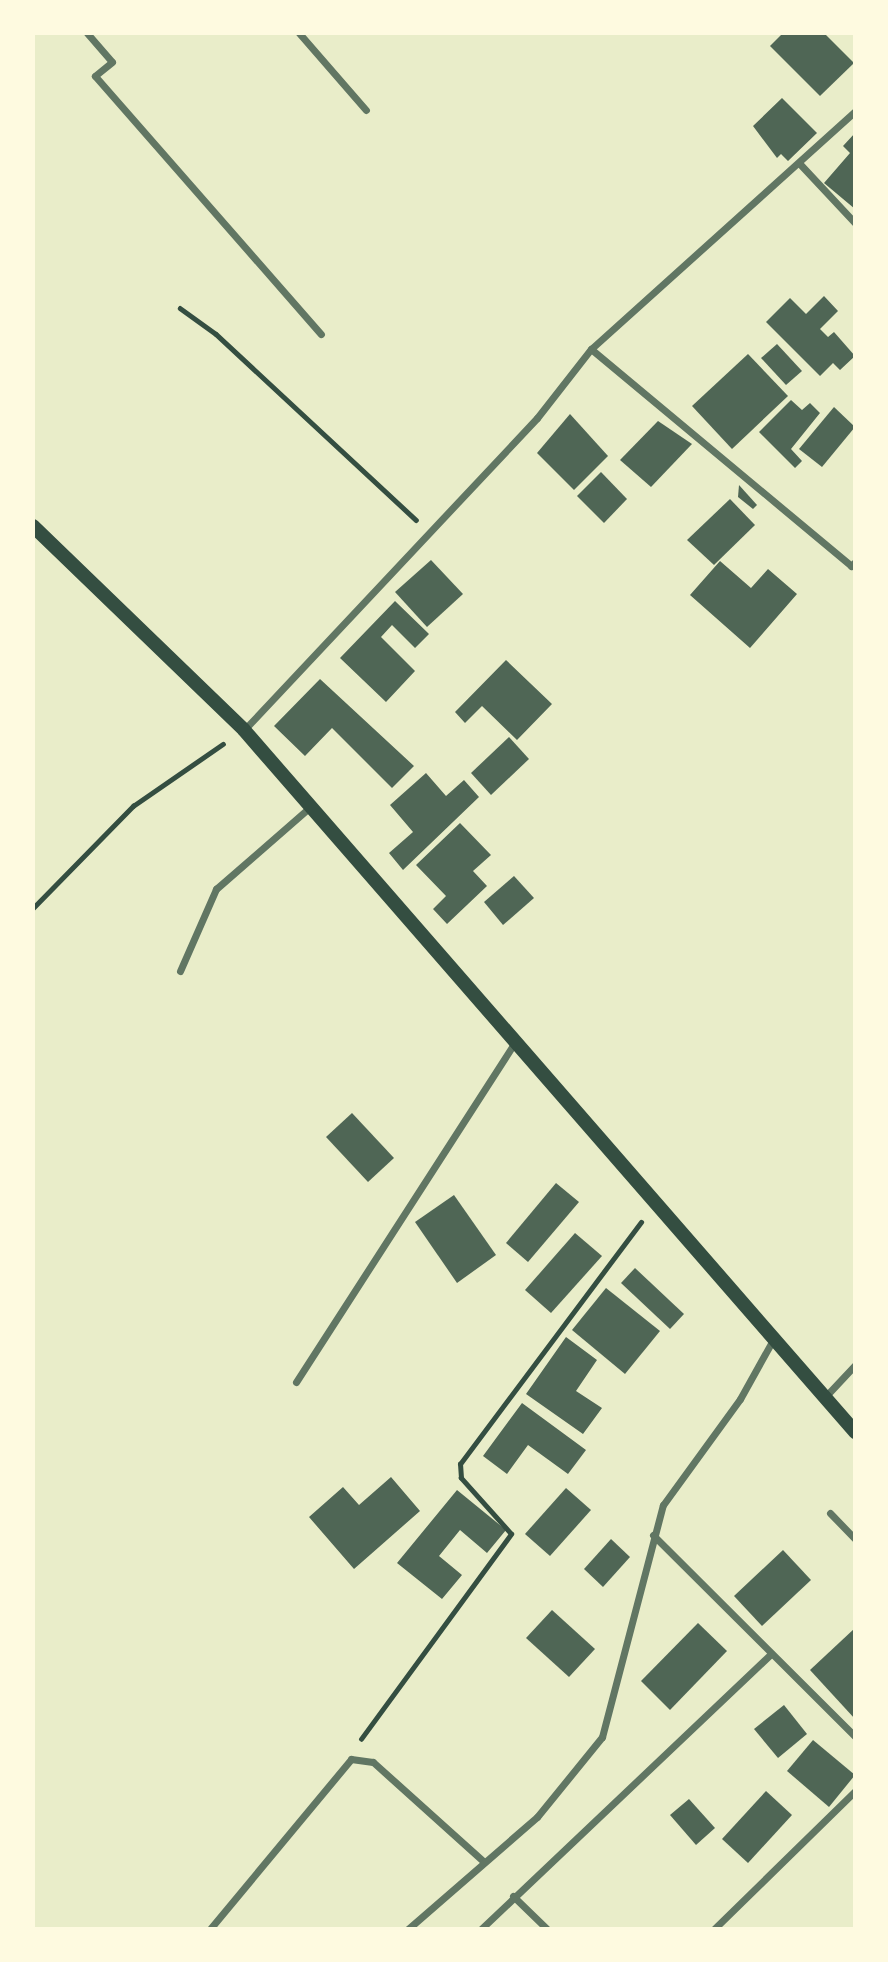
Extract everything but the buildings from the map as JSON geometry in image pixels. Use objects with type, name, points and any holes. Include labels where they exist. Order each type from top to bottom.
[{"type":"main road","points":[[33,526],[244,730],[855,1432]]},
{"type":"street","points":[[87,33],[112,62],[95,76],[321,334]]},
{"type":"street","points":[[299,33],[366,110]]},
{"type":"street","points":[[244,730],[537,418],[591,349],[855,111]]},
{"type":"street","points":[[799,163],[855,223]]},
{"type":"street","points":[[591,349],[851,566],[855,562]]},
{"type":"street","points":[[180,971],[216,889],[311,807]]},
{"type":"street","points":[[296,1382],[515,1042]]},
{"type":"street","points":[[408,1929],[579,1773],[602,1737],[663,1505],[740,1399],[774,1338]]},
{"type":"street","points":[[825,1397],[855,1365]]},
{"type":"street","points":[[830,1513],[855,1539]]},
{"type":"street","points":[[653,1535],[855,1736]]},
{"type":"street","points":[[481,1929],[771,1654]]},
{"type":"street","points":[[210,1929],[241,1899],[341,1765],[359,1758],[373,1762],[484,1862]]},
{"type":"street","points":[[714,1929],[855,1791]]},
{"type":"street","points":[[513,1896],[547,1929]]},
{"type":"path","points":[[180,308],[237,352],[429,533]]},
{"type":"path","points":[[33,908],[133,806],[244,730]]},
{"type":"path","points":[[341,1765],[512,1534],[461,1478],[460,1464],[656,1203]]}]
